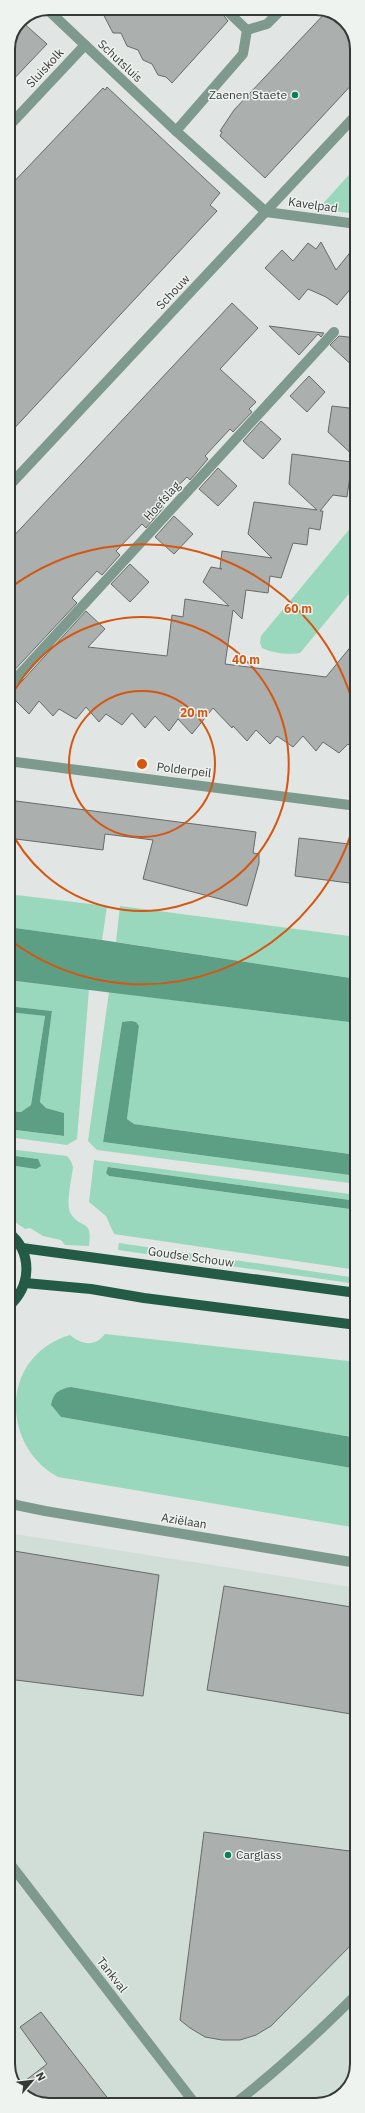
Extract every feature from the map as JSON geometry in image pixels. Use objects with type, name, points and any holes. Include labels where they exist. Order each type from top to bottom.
[{"type":"main road","points":[[15,1240],[22,1248],[26,1261],[25,1283],[15,1300]]},
{"type":"main road","name":"Goudse Schouw","points":[[22,1248],[350,1293]]},
{"type":"main road","points":[[25,1283],[91,1289],[144,1298],[350,1324]]},
{"type":"street","name":"Schutsluis","points":[[53,15],[176,131],[266,212]]},
{"type":"street","points":[[231,15],[247,30]]},
{"type":"street","points":[[247,30],[267,24],[276,15]]},
{"type":"street","points":[[176,131],[243,54],[247,30]]},
{"type":"street","name":"Sluiskolk","points":[[15,120],[85,45]]},
{"type":"street","name":"Schouw","points":[[15,480],[350,122]]},
{"type":"street","name":"Kavelpad","points":[[266,212],[350,223]]},
{"type":"street","name":"Hoefslag","points":[[15,678],[334,332]]},
{"type":"street","name":"Polderpeil","points":[[15,762],[350,805]]},
{"type":"street","name":"Aziëlaan","points":[[15,1504],[45,1511],[350,1562]]},
{"type":"street","name":"Tankval","points":[[15,1870],[191,2098]]},
{"type":"street","points":[[242,2098],[312,2039],[350,2001]]},
{"type":"shaded area","points":[[350,174],[350,213],[318,209]]},
{"type":"shaded area","points":[[350,528],[350,592],[300,653],[281,653],[262,648],[260,643],[261,636]]},
{"type":"shaded area","points":[[15,895],[107,906],[102,940],[15,928]]},
{"type":"shaded area","points":[[120,906],[350,936],[350,978],[116,942]]},
{"type":"shaded area","points":[[15,928],[350,978],[350,1022],[15,981]]},
{"type":"shaded area","points":[[15,981],[89,989],[77,1139],[67,1145],[15,1138],[15,1130],[63,1136],[64,1113],[46,1108],[40,1102],[52,1011],[15,1007]]},
{"type":"shaded area","points":[[109,992],[350,1022],[350,1154],[134,1124],[127,1119],[139,1026],[122,1022],[103,1142],[350,1175],[350,1183],[97,1150],[88,1141]]},
{"type":"shaded area","points":[[15,1007],[52,1011],[40,1102],[46,1108],[64,1113],[64,1136],[15,1130],[15,1112],[21,1112],[31,1105],[45,1016],[15,1013]]},
{"type":"shaded area","points":[[15,1013],[45,1016],[31,1105],[21,1112],[15,1112]]},
{"type":"shaded area","points":[[122,1022],[136,1022],[139,1026],[127,1119],[134,1124],[350,1154],[350,1175],[103,1142]]},
{"type":"shaded area","points":[[15,1150],[67,1156],[71,1161],[73,1167],[69,1191],[69,1210],[75,1219],[88,1228],[90,1237],[89,1246],[65,1245],[61,1240],[43,1236],[30,1228],[25,1229],[15,1222],[15,1166],[36,1169],[38,1159],[15,1156]]},
{"type":"shaded area","points":[[15,1156],[38,1159],[41,1166],[36,1169],[15,1166]]},
{"type":"shaded area","points":[[94,1160],[350,1194],[350,1200],[109,1167],[106,1173],[109,1176],[350,1209],[350,1269],[114,1234],[106,1216],[89,1202]]},
{"type":"shaded area","points":[[108,1167],[350,1200],[350,1209],[109,1176],[106,1173]]},
{"type":"shaded area","points":[[119,1243],[350,1277],[350,1283],[118,1250]]},
{"type":"shaded area","points":[[105,1334],[350,1361],[350,1437],[71,1387],[51,1405],[61,1417],[350,1468],[350,1527],[58,1477],[39,1463],[26,1444],[18,1424],[16,1402],[20,1381],[30,1362],[47,1346],[70,1335],[84,1343],[93,1343]]},
{"type":"shaded area","points":[[71,1387],[350,1437],[350,1468],[61,1417],[51,1405],[53,1397],[57,1392]]},
{"type":"shaded area","points":[[15,1534],[350,1587],[350,2064],[346,2081],[342,2087],[333,2094],[321,2098],[46,2098],[34,2095],[28,2091],[18,2079],[15,2069]]},
{"type":"building","points":[[104,15],[223,15],[228,21],[172,83],[166,77],[158,75],[152,64],[143,60],[138,50],[127,46],[121,33],[113,33]]},
{"type":"building","name":"Zaenen Staete","points":[[323,16],[331,18],[343,28],[347,34],[350,44],[350,87],[265,178],[220,136],[222,132],[220,131],[234,110]]},
{"type":"building","points":[[25,25],[47,44],[15,78],[16,42]]},
{"type":"building","points":[[107,87],[220,193],[210,205],[217,211],[15,427],[15,181],[103,88],[105,90]]},
{"type":"building","points":[[321,242],[336,270],[350,253],[350,289],[337,305],[326,297],[308,289],[299,300],[265,268],[282,250],[293,261],[308,243],[316,249]]},
{"type":"building","points":[[232,303],[258,328],[220,369],[256,402],[249,409],[252,412],[233,432],[230,429],[205,456],[208,459],[190,480],[187,477],[160,503],[164,507],[146,528],[142,524],[116,551],[120,555],[102,575],[97,571],[72,598],[77,603],[15,669],[15,535]]},
{"type":"building","points":[[269,326],[324,333],[321,337],[318,334],[299,355]]},
{"type":"building","points":[[339,336],[350,337],[350,364],[330,345]]},
{"type":"building","points":[[309,376],[325,392],[307,412],[290,396]]},
{"type":"building","points":[[332,406],[350,408],[350,452],[328,432]]},
{"type":"building","points":[[261,421],[281,439],[263,459],[243,441]]},
{"type":"building","points":[[292,454],[350,462],[350,476],[347,497],[333,495],[320,511],[323,511],[320,530],[309,528],[307,545],[293,543],[281,578],[270,576],[268,593],[246,590],[242,619],[233,610],[225,664],[326,677],[350,648],[350,746],[348,744],[339,753],[323,742],[316,751],[303,736],[293,747],[277,736],[270,744],[256,730],[247,741],[213,708],[192,734],[178,719],[169,731],[155,716],[145,728],[132,713],[122,725],[106,714],[99,722],[86,707],[76,719],[59,709],[53,716],[39,701],[29,714],[15,700],[15,689],[86,611],[105,629],[88,647],[167,656],[172,615],[183,617],[185,599],[229,606],[203,582],[211,567],[222,569],[220,568],[222,551],[272,558],[248,534],[254,502],[317,510],[289,484]]},
{"type":"building","points":[[218,468],[237,486],[218,506],[199,489]]},
{"type":"building","points":[[174,516],[193,534],[174,554],[155,537]]},
{"type":"building","points":[[130,564],[149,582],[130,602],[111,584]]},
{"type":"building","points":[[15,801],[256,832],[253,853],[259,854],[259,863],[247,906],[143,879],[153,840],[105,834],[103,850],[15,839]]},
{"type":"building","points":[[299,838],[350,844],[350,883],[295,876]]},
{"type":"building","points":[[15,1551],[159,1575],[143,1696],[15,1680]]},
{"type":"building","points":[[224,1586],[350,1607],[350,1714],[207,1690]]},
{"type":"building","points":[[204,1832],[350,1851],[350,1946],[271,2026],[256,2035],[240,2040],[222,2040],[205,2037],[180,2020]]},
{"type":"building","points":[[41,2012],[108,2098],[46,2098],[34,2095],[28,2091],[21,2084],[47,2064],[20,2027]]},
{"type":"place","name":"Zaenen Staete","points":[[295,95]]},
{"type":"place","name":"Carglass","points":[[228,1855]]}]
